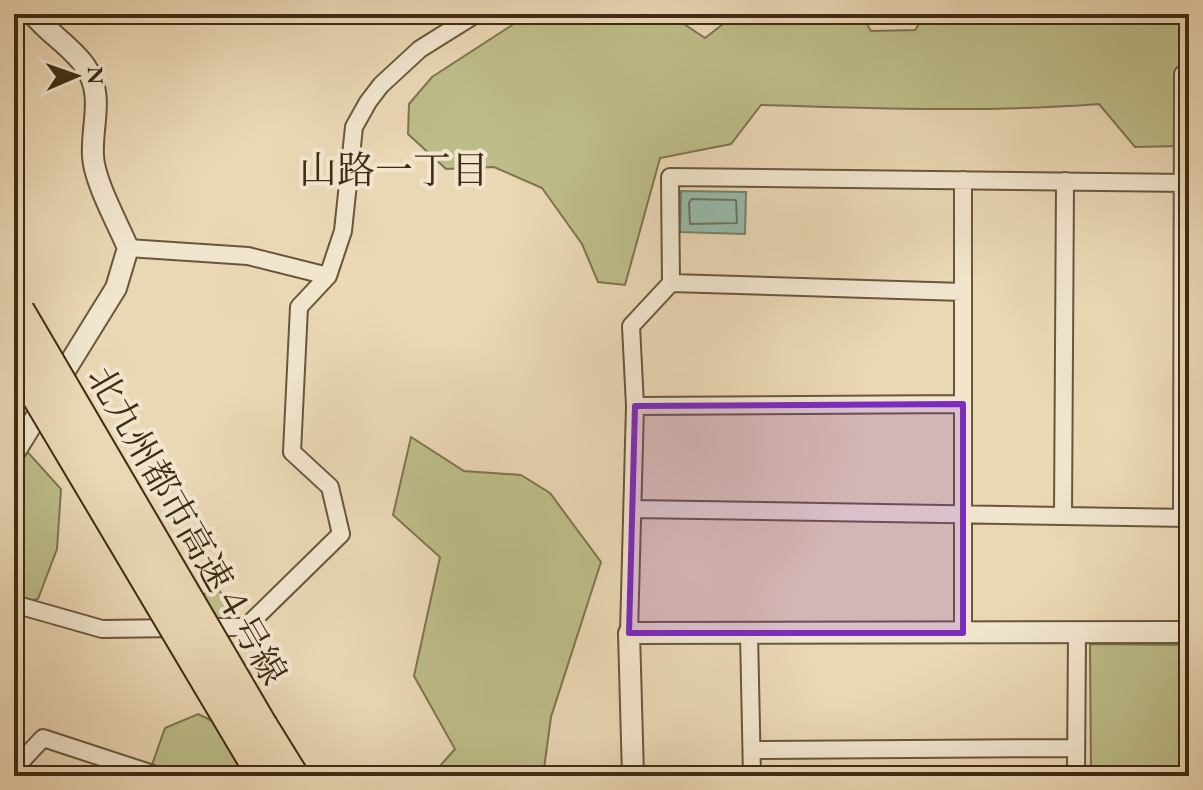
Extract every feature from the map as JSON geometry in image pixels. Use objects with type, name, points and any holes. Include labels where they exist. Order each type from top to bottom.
[{"type":"highway","name":"北九州都市高速４号線","points":[[16,306],[251,732],[263,776]]},
{"type":"highway","name":"北九州都市高速４号線","points":[[14,357],[251,732],[293,776]]},
{"type":"street","points":[[14,453],[116,288],[128,248],[103,190],[93,157],[97,94],[85,67],[33,14]]},
{"type":"street","points":[[14,604],[102,629],[246,627],[341,534],[330,487],[292,452],[299,307],[328,276],[343,231],[354,127],[368,102],[411,56],[476,14]]},
{"type":"street","points":[[634,509],[1186,518],[1183,74],[1189,74]]},
{"type":"street","points":[[633,776],[629,633],[635,406],[631,326],[671,283],[670,177],[1186,183]]},
{"type":"street","points":[[963,180],[963,633]]},
{"type":"street","points":[[1063,516],[1065,181]]},
{"type":"street","points":[[128,248],[248,256],[328,276]]},
{"type":"street","points":[[671,283],[963,292]]},
{"type":"street","points":[[635,406],[963,404]]},
{"type":"street","points":[[629,633],[1189,632]]},
{"type":"street","points":[[749,633],[752,776]]},
{"type":"street","points":[[1076,776],[1077,633]]},
{"type":"street","points":[[14,769],[43,738],[159,776]]},
{"type":"street","points":[[752,750],[1076,748]]},
{"type":"highlighted area","points":[[963,404],[963,633],[629,633],[635,406]]},
{"type":"green space","points":[[529,14],[669,14],[705,38],[736,14],[861,14],[871,31],[915,30],[925,14],[1189,14],[1189,140],[1179,146],[1135,147],[1099,104],[972,109],[761,105],[731,144],[660,158],[625,285],[598,282],[582,244],[542,188],[494,167],[446,169],[408,134],[409,104],[432,77]]},
{"type":"green space","points":[[14,437],[61,489],[57,549],[38,599],[14,604]]},
{"type":"green space","points":[[411,437],[464,471],[521,475],[550,493],[601,562],[551,717],[543,776],[431,776],[455,749],[414,676],[440,557],[393,515]]},
{"type":"green space","points":[[219,590],[238,617],[202,619],[185,599]]},
{"type":"green space","points":[[1090,644],[1189,645],[1189,776],[1091,776]]},
{"type":"green space","points":[[198,714],[221,725],[249,776],[148,776],[165,728]]},
{"type":"water","points":[[681,191],[746,192],[745,234],[680,232]]},
{"type":"district","name":"山路一丁目","points":[[394,170]]}]
